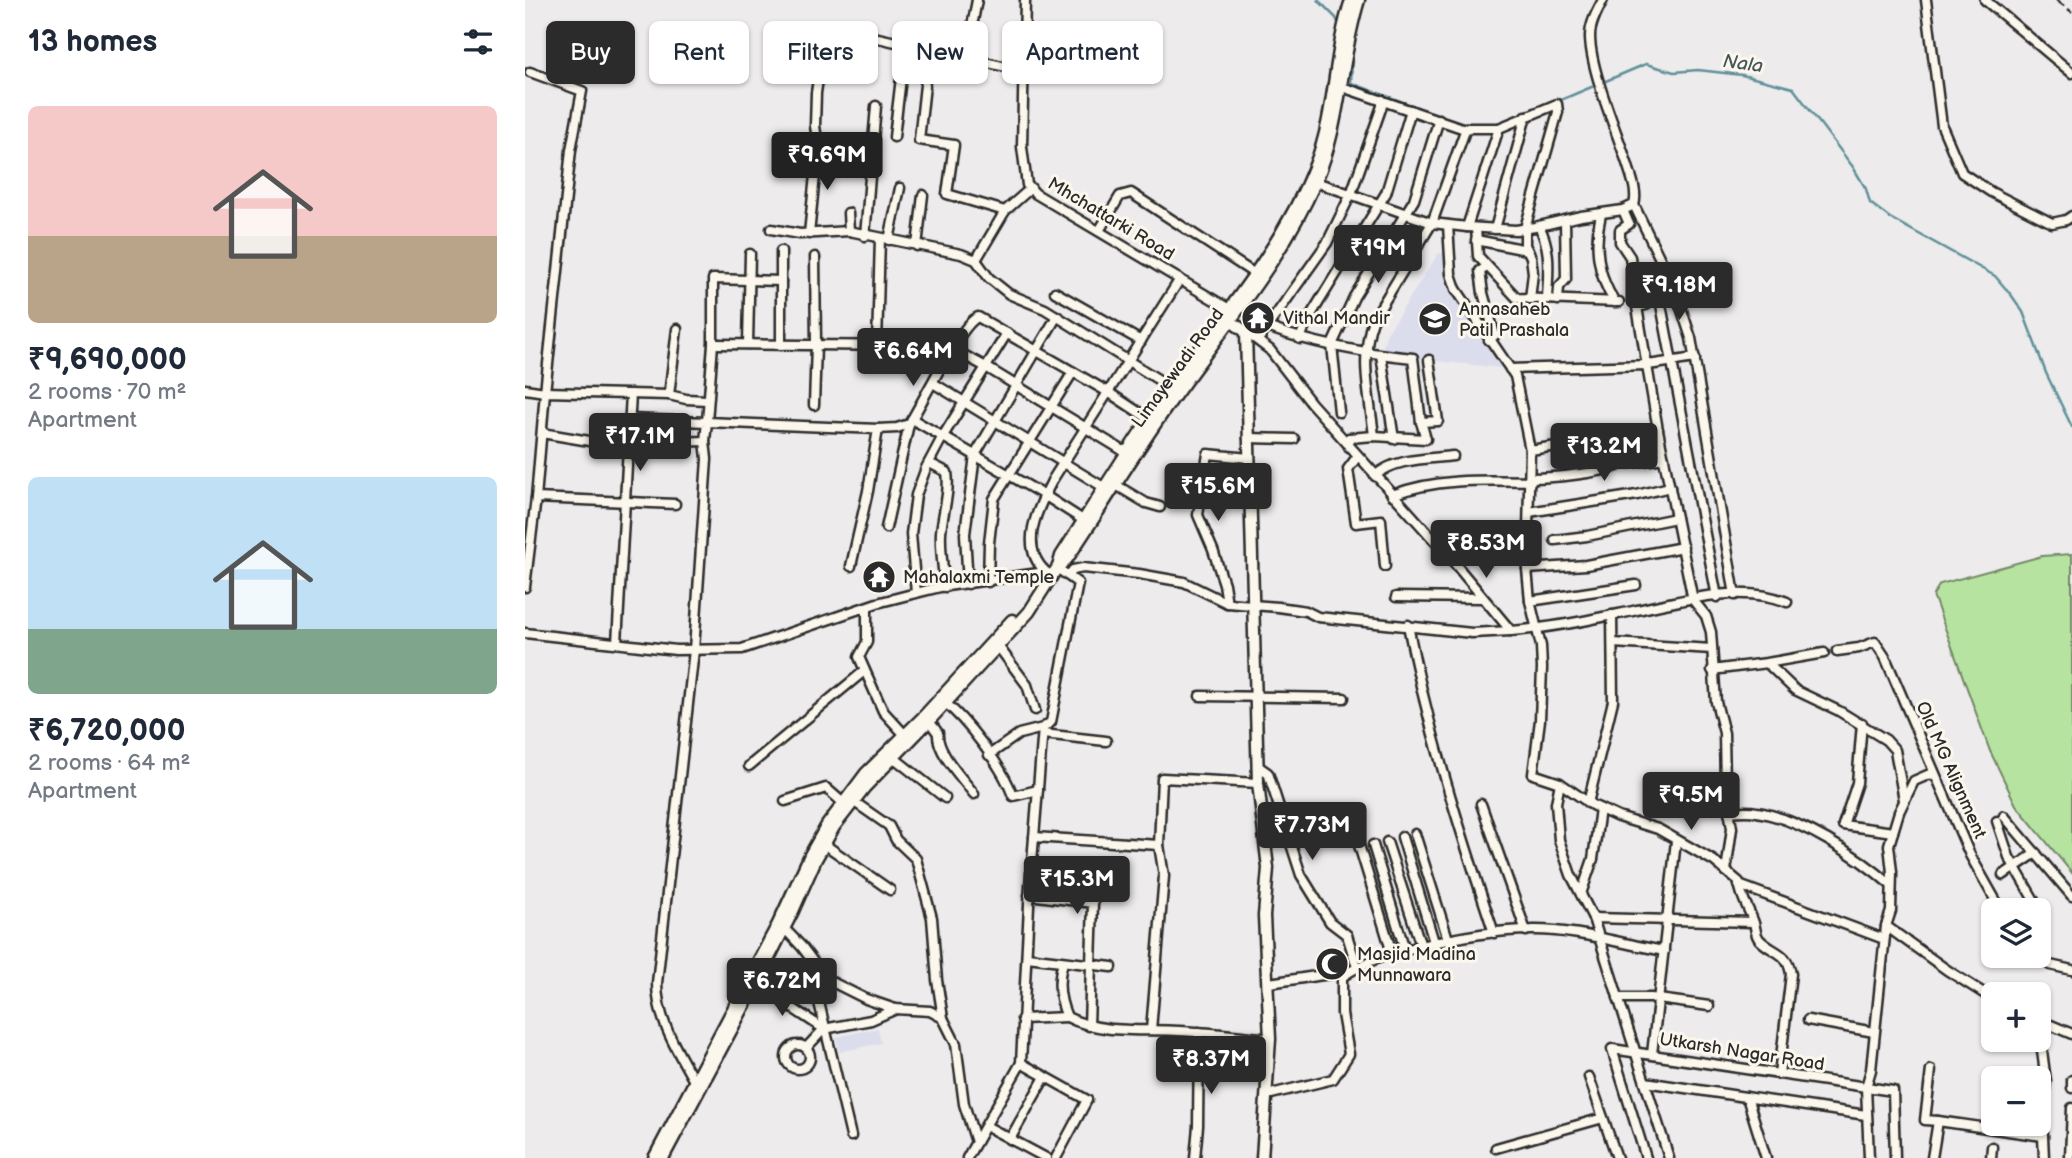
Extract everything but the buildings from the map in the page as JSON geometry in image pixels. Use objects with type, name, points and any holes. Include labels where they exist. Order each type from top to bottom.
[{"type":"street","points":[[973,21],[977,0]]},
{"type":"street","name":"Mhchattarki Road","points":[[1025,0],[1025,21]]},
{"type":"street","points":[[1312,180],[1345,42],[1351,0]]},
{"type":"street","points":[[1348,23],[1359,0]]},
{"type":"street","points":[[1603,0],[1590,34],[1599,79],[1631,175],[1636,198],[1634,205],[1685,316],[1695,358],[1735,595]]},
{"type":"street","points":[[1926,0],[1942,126],[1962,173],[1991,192],[2052,223],[2072,216]]},
{"type":"street","points":[[1985,0],[2072,73]]},
{"type":"street","points":[[809,234],[818,146],[815,125],[816,93],[822,52],[828,33],[892,41]]},
{"type":"street","points":[[1312,180],[1327,150],[1342,87],[1345,42]]},
{"type":"street","points":[[525,587],[571,150],[582,91],[530,72]]},
{"type":"street","points":[[894,137],[900,84]]},
{"type":"street","name":"Mhchattarki Road","points":[[1024,84],[1022,147],[1027,185],[1036,194],[1180,279],[1229,316]]},
{"type":"street","points":[[925,85],[919,140],[954,145],[947,194],[1005,211]]},
{"type":"street","points":[[1342,87],[1466,128],[1499,128],[1557,104],[1558,112],[1525,228],[1533,273],[1529,299]]},
{"type":"street","points":[[1258,340],[1327,243],[1351,194],[1382,100]]},
{"type":"street","points":[[865,236],[876,106]]},
{"type":"street","points":[[1300,339],[1306,323],[1386,193],[1411,110]]},
{"type":"street","points":[[1495,229],[1526,116]]},
{"type":"street","points":[[1339,412],[1332,345],[1354,297],[1414,200],[1439,119]]},
{"type":"street","points":[[1374,436],[1365,352],[1366,337],[1373,320],[1432,223],[1466,128]]},
{"type":"street","points":[[1499,128],[1472,228],[1478,256],[1511,294],[1517,298],[1529,299],[1617,302],[1607,290],[1598,251],[1597,231],[1601,214]]},
{"type":"street","points":[[1312,180],[1432,223],[1472,228],[1525,228],[1623,210],[1634,205]]},
{"type":"street","name":"Limayewadi Road","points":[[781,926],[810,855],[866,774],[943,701],[1029,612],[1083,520],[1149,419],[1229,316],[1312,180]]},
{"type":"street","name":"Limayewadi Road","points":[[1229,316],[1248,298],[1291,232],[1312,180]]},
{"type":"street","points":[[877,345],[884,239],[900,188]]},
{"type":"street","points":[[976,260],[1005,211],[1031,188]]},
{"type":"street","points":[[1099,231],[1120,196],[1131,193],[1255,274]]},
{"type":"street","points":[[917,246],[923,195]]},
{"type":"street","points":[[1623,210],[1629,224],[1620,230],[1620,242],[1630,257],[1632,270],[1647,297],[1646,305],[1637,307],[1669,487],[1693,600],[1706,616],[1712,649],[1716,702],[1724,733],[1725,785],[1732,828],[1726,872]]},
{"type":"street","points":[[848,213],[849,232]]},
{"type":"street","points":[[1558,300],[1559,288],[1566,279],[1565,220]]},
{"type":"street","points":[[1448,225],[1451,274],[1456,289],[1515,376],[1531,450],[1527,569],[1542,668],[1540,720],[1533,774],[1560,783],[1600,809],[1658,829],[1714,861],[1739,882],[1741,898],[1757,936],[1789,962],[1791,974],[1779,1073]]},
{"type":"street","points":[[1539,226],[1547,241],[1549,254],[1547,299]]},
{"type":"street","points":[[771,229],[809,234],[849,232],[961,254],[976,260],[989,278],[1010,294],[1057,316],[1174,390]]},
{"type":"street","points":[[1476,240],[1527,250]]},
{"type":"street","points":[[781,251],[781,345]]},
{"type":"street","points":[[748,344],[750,254]]},
{"type":"street","points":[[814,405],[815,257]]},
{"type":"street","points":[[1487,267],[1480,271],[1495,335],[1489,340]]},
{"type":"street","points":[[694,1081],[666,1029],[657,1002],[657,983],[694,650],[713,344],[713,279],[781,281]]},
{"type":"street","points":[[967,1158],[1021,1063],[1029,895],[1043,731],[1051,722],[1078,583],[1069,575],[1039,565],[1035,556],[1032,525],[1044,495],[1180,279]]},
{"type":"street","points":[[1658,289],[1717,597]]},
{"type":"street","points":[[1055,292],[1141,341]]},
{"type":"street","points":[[968,584],[965,534],[975,455],[1057,316]]},
{"type":"street","points":[[1229,316],[1270,350],[1357,457],[1451,559],[1511,631]]},
{"type":"street","points":[[886,528],[911,422],[952,349],[974,318],[982,318],[1007,332],[1149,419]]},
{"type":"street","points":[[1267,327],[1300,339],[1381,355],[1412,358],[1426,439],[1374,436],[1349,438],[1349,447]]},
{"type":"street","points":[[669,395],[677,329]]},
{"type":"street","points":[[916,593],[911,534],[916,495],[943,436],[1007,332]]},
{"type":"street","points":[[1246,332],[1258,783],[1268,868],[1264,916],[1270,1039],[1262,1158]]},
{"type":"street","points":[[713,344],[916,345],[926,335],[986,367],[1127,453]]},
{"type":"street","points":[[1381,355],[1394,439]]},
{"type":"street","points":[[1510,369],[1648,365],[1695,358]]},
{"type":"street","points":[[1421,422],[1438,421],[1429,360]]},
{"type":"street","points":[[988,582],[994,499],[1073,372]]},
{"type":"street","points":[[933,383],[1065,461],[1105,488]]},
{"type":"street","points":[[525,389],[545,392],[669,395],[708,400]]},
{"type":"street","name":"Limayewadi Road","points":[[1052,571],[1067,559],[1174,390]]},
{"type":"street","points":[[617,643],[631,394]]},
{"type":"street","points":[[629,419],[878,429],[897,428],[911,422],[943,436],[1083,520]]},
{"type":"street","points":[[851,566],[868,491],[878,429]]},
{"type":"street","points":[[1531,450],[1658,430]]},
{"type":"street","points":[[542,433],[607,444],[705,441]]},
{"type":"street","points":[[1623,464],[1633,452],[1637,434]]},
{"type":"street","points":[[1248,439],[1294,439]]},
{"type":"street","points":[[1227,603],[1213,550],[1198,515],[1208,454],[1249,458]]},
{"type":"street","points":[[1375,477],[1381,471],[1411,461],[1453,456]]},
{"type":"street","points":[[1357,457],[1348,469],[1356,523],[1381,520],[1385,566]]},
{"type":"street","points":[[1392,495],[1413,487],[1470,480],[1555,478],[1664,458]]},
{"type":"street","points":[[929,463],[947,472],[949,490],[940,548],[945,587]]},
{"type":"street","points":[[1116,485],[1146,503],[1160,507]]},
{"type":"street","points":[[1529,512],[1637,495],[1669,487]]},
{"type":"street","points":[[536,498],[675,504]]},
{"type":"street","points":[[1555,540],[1676,518]]},
{"type":"street","points":[[1527,569],[1562,568],[1683,547]]},
{"type":"street","points":[[1069,575],[1073,570],[1083,568],[1184,582],[1227,603],[1306,611],[1318,617],[1472,633],[1538,629],[1693,600],[1735,595],[1772,596],[1787,602]]},
{"type":"street","points":[[525,633],[676,650],[742,649],[916,593],[1052,571]]},
{"type":"street","points":[[1530,601],[1636,585]]},
{"type":"street","name":"Limayewadi Road","points":[[781,926],[848,801],[929,721],[943,701],[1038,596]]},
{"type":"street","points":[[1396,597],[1482,598]]},
{"type":"street","points":[[867,607],[867,642],[859,657],[863,672],[883,711],[905,735]]},
{"type":"street","points":[[1588,803],[1613,701],[1612,615]]},
{"type":"street","points":[[1408,625],[1422,697],[1448,792],[1494,933]]},
{"type":"street","name":"Old MG Alignment","points":[[1837,651],[1875,642],[1892,670],[1907,712],[1976,867],[1994,898]]},
{"type":"street","points":[[1613,643],[1712,649]]},
{"type":"street","points":[[998,646],[1027,685],[1035,710]]},
{"type":"street","points":[[1712,670],[1824,653]]},
{"type":"street","points":[[1767,663],[1795,690],[1862,723],[1886,740],[1895,750],[1904,800]]},
{"type":"street","points":[[749,766],[863,672]]},
{"type":"street","points":[[1200,696],[1344,698]]},
{"type":"street","points":[[943,701],[967,726],[1006,778],[1013,796],[1038,790]]},
{"type":"street","points":[[929,721],[939,733],[937,737],[949,763],[974,794]]},
{"type":"street","points":[[1862,723],[1857,783],[1843,825],[1893,832]]},
{"type":"street","points":[[989,755],[1019,734],[1043,731],[1106,741]]},
{"type":"street","points":[[893,757],[945,798]]},
{"type":"street","points":[[1258,766],[1268,773],[1301,875],[1331,922],[1347,935],[1355,968]]},
{"type":"street","points":[[1870,1158],[1866,1087],[1871,1070],[1884,939],[1891,911],[1889,845],[1904,800],[1914,781],[1930,775],[1936,777]]},
{"type":"street","points":[[1151,1030],[1164,876],[1159,845],[1161,778],[1258,783]]},
{"type":"street","points":[[1560,783],[1556,803],[1559,840],[1593,918],[1669,1158]]},
{"type":"street","points":[[785,801],[825,788],[889,826],[897,840],[916,859],[932,918],[943,1018],[956,1044],[964,1104],[976,1142]]},
{"type":"street","points":[[1481,804],[1526,930]]},
{"type":"street","points":[[1581,894],[1593,859],[1600,809]]},
{"type":"street","points":[[1729,812],[1754,811],[1789,821],[1829,841],[1874,869],[1891,884]]},
{"type":"street","points":[[2033,898],[2008,858],[2001,818],[2036,853],[2072,896]]},
{"type":"street","points":[[1354,829],[1392,953]]},
{"type":"street","points":[[1415,834],[1448,939]]},
{"type":"street","points":[[1034,837],[1159,845]]},
{"type":"street","points":[[1402,837],[1434,942]]},
{"type":"street","points":[[1652,1054],[1676,841]]},
{"type":"street","points":[[1387,842],[1421,946]]},
{"type":"street","points":[[824,844],[890,890]]},
{"type":"street","points":[[1373,845],[1405,950]]},
{"type":"street","points":[[2003,875],[2036,853]]},
{"type":"street","points":[[1739,885],[1884,939]]},
{"type":"street","points":[[1029,895],[1093,903],[1089,1026]]},
{"type":"street","points":[[1593,918],[1753,922]]},
{"type":"street","points":[[654,1158],[781,926]]},
{"type":"street","points":[[781,926],[803,947],[826,979],[866,999],[896,1009],[930,1011],[943,1018]]},
{"type":"street","points":[[663,1158],[756,984],[781,926]]},
{"type":"street","points":[[1886,926],[1981,991]]},
{"type":"street","points":[[1269,983],[1355,968],[1392,953],[1465,934],[1526,930],[1555,932],[1664,951]]},
{"type":"street","points":[[1027,957],[1112,967]]},
{"type":"street","points":[[1063,962],[1058,988],[1067,1017]]},
{"type":"street","points":[[2051,964],[2072,970]]},
{"type":"street","points":[[1267,1095],[1333,1079],[1349,1054],[1340,991],[1342,977],[1355,968]]},
{"type":"street","points":[[826,979],[817,994],[851,1136]]},
{"type":"street","points":[[756,984],[824,1029]]},
{"type":"street","points":[[1618,998],[1659,999],[1709,1006]]},
{"type":"street","points":[[806,1048],[824,1029],[871,1020],[896,1009]]},
{"type":"street","points":[[1022,1019],[1067,1017],[1089,1026],[1270,1039]]},
{"type":"street","points":[[1808,1020],[1874,1032]]},
{"type":"street","points":[[2051,1025],[2072,1034]]},
{"type":"street","points":[[1195,1158],[1199,1032]]},
{"type":"street","name":"Utkarsh Nagar Road","points":[[1646,1158],[1612,1049],[1893,1091],[1895,1158]]},
{"type":"street","points":[[1021,1063],[1087,1100],[1056,1158]]},
{"type":"street","points":[[1931,1070],[1925,1120],[1981,1127]]},
{"type":"street","points":[[1010,1139],[1045,1077]]},
{"type":"street","points":[[1589,1077],[1617,1158]]},
{"type":"street","points":[[2072,1080],[2072,1088]]},
{"type":"street","points":[[1645,1082],[1866,1115]]},
{"type":"street","points":[[1747,1097],[1766,1158]]},
{"type":"street","points":[[2070,1158],[2072,1108]]},
{"type":"street","points":[[1496,1149],[1603,1118]]},
{"type":"street","points":[[1932,1158],[1938,1121]]},
{"type":"street","points":[[986,1126],[1046,1158]]},
{"type":"street","points":[[2043,1136],[2044,1158]]},
{"type":"street","points":[[1991,1158],[1992,1147]]},
{"type":"shaded area","name":"Annasaheb Patil Prashala","points":[[1449,251],[1453,281],[1510,369],[1381,355],[1386,335],[1438,254]]},
{"type":"shaded area","points":[[878,1028],[881,1043],[839,1052],[836,1037]]},
{"type":"green space","points":[[2072,554],[2072,873],[2016,805],[1990,751],[1933,595],[1940,584],[2042,556]]},
{"type":"waterway","name":"Nala","points":[[1318,0],[1336,18],[1340,27]]},
{"type":"waterway","name":"Nala","points":[[1353,41],[1351,83],[1466,125]]},
{"type":"waterway","name":"Nala","points":[[1556,102],[1646,64],[1674,72],[1698,70],[1742,75],[1793,88],[1853,167],[1866,189],[1870,203],[1890,218],[1995,276],[2012,296],[2023,312],[2046,373],[2072,427]]},
{"type":"railway","points":[[2056,0],[2072,12]]},
{"type":"place","name":"Vithal Mandir","points":[[1258,318]]},
{"type":"place","name":"Annasaheb Patil Prashala","points":[[1435,319]]},
{"type":"place","name":"Mahalaxmi Temple","points":[[879,577]]},
{"type":"place","name":"Masjid Madina Munnawara","points":[[1332,964]]}]
